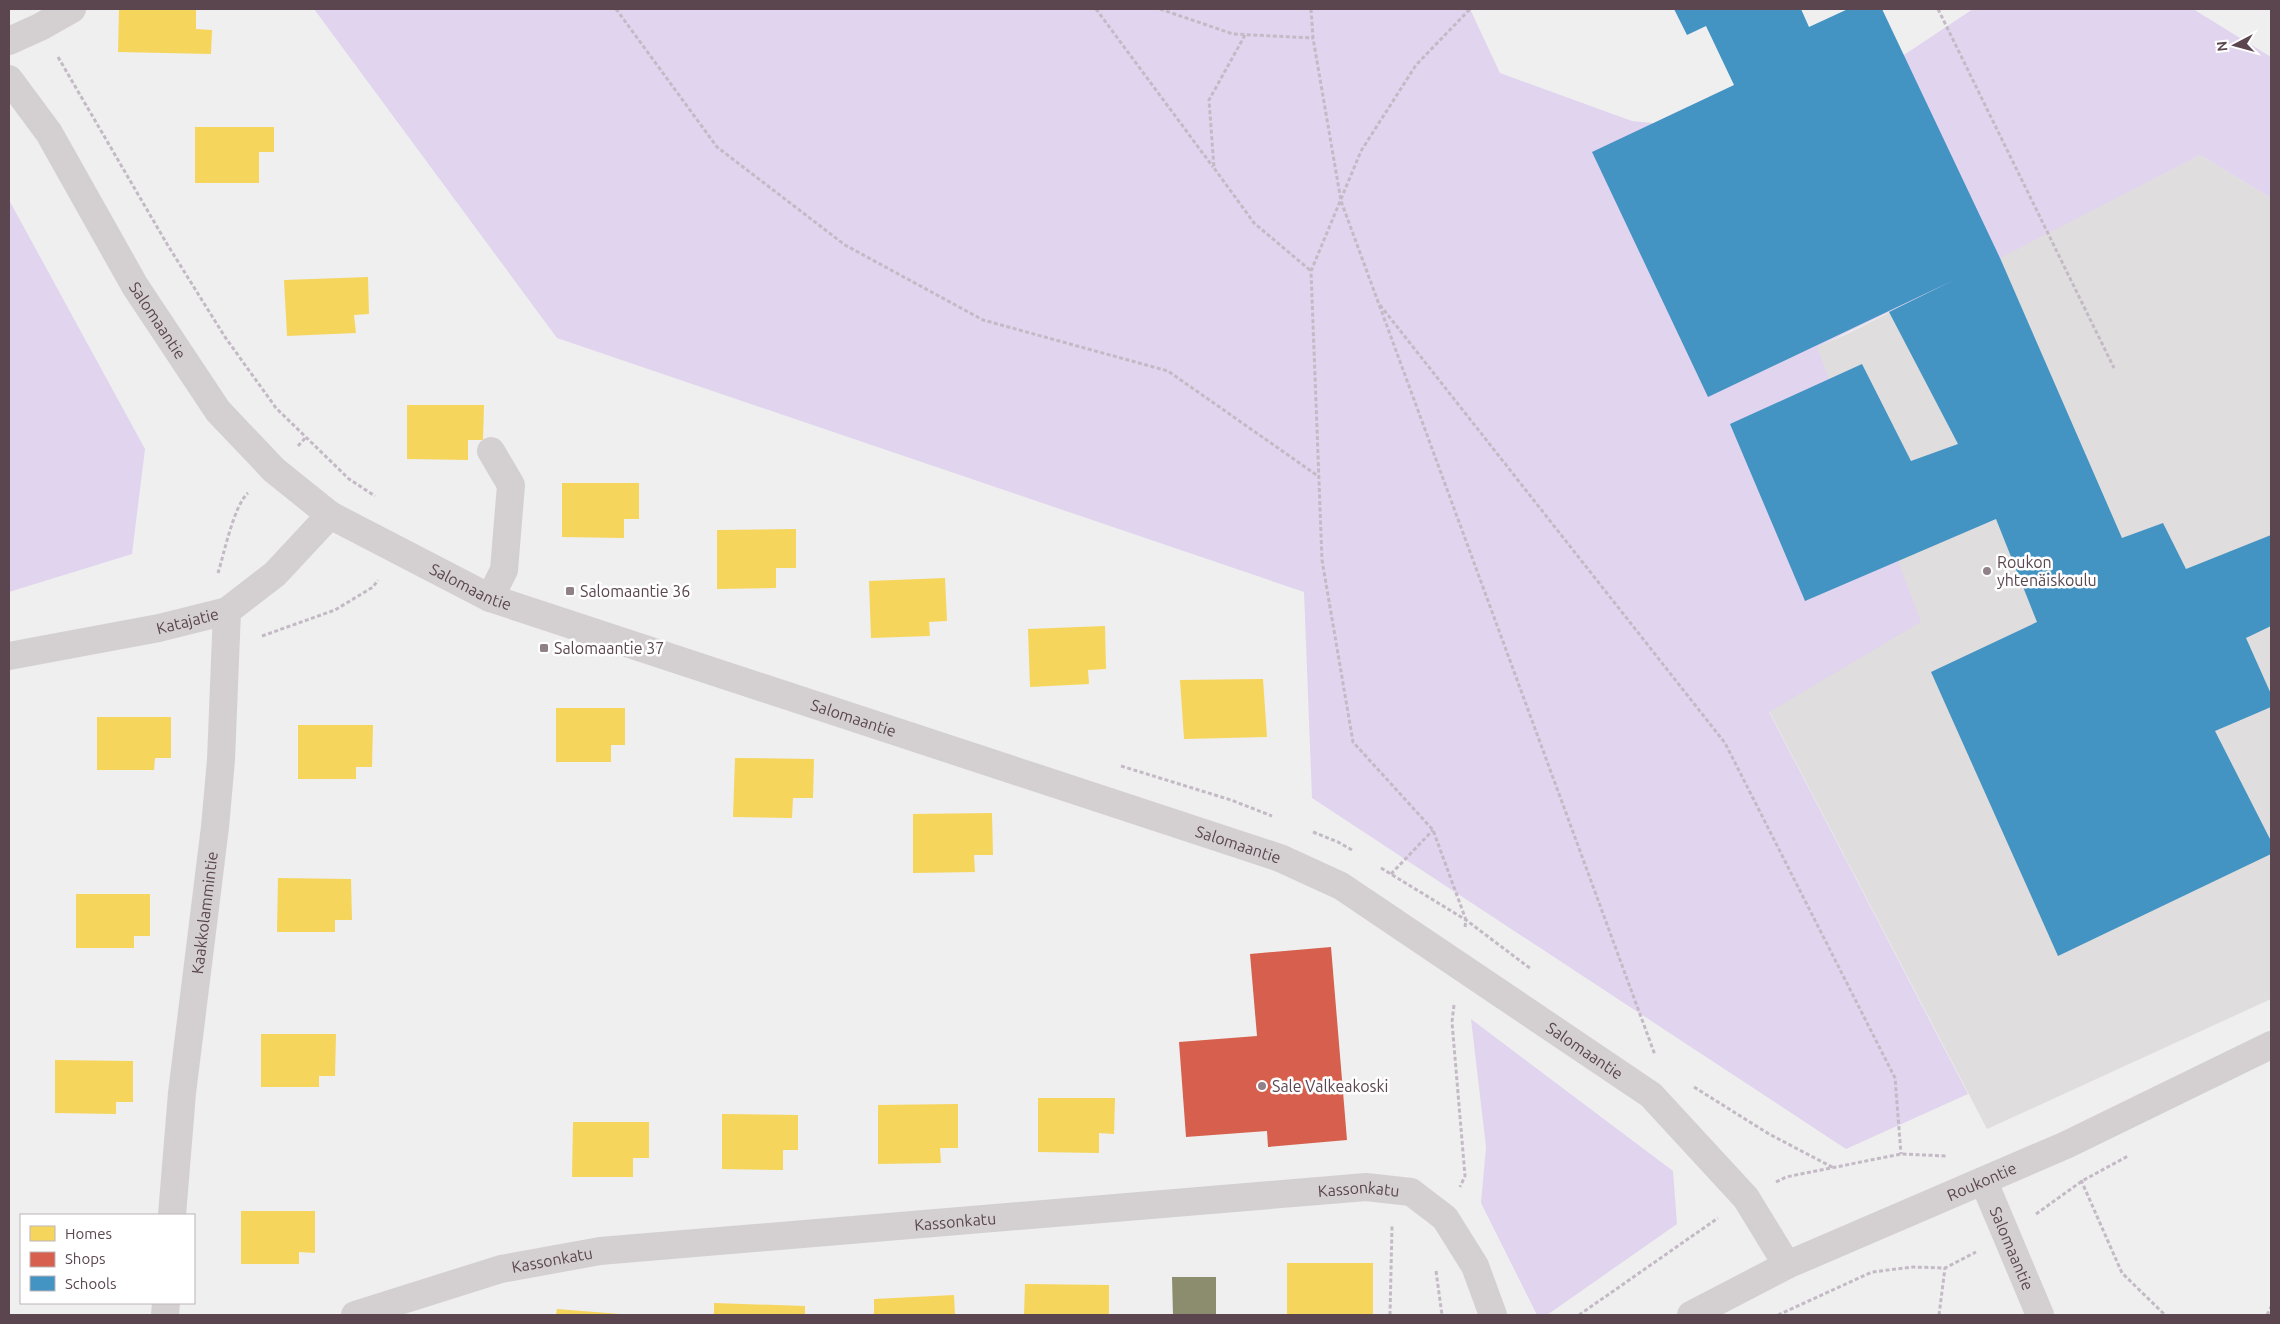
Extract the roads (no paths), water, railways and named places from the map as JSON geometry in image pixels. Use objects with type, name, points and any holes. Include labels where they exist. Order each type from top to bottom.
[{"type":"street","points":[[9,41],[40,27],[72,9]]},
{"type":"street","name":"Salomaantie","points":[[9,80],[49,133],[135,286],[218,411],[274,470],[330,515],[490,598],[1280,858],[1342,886],[1460,963],[1652,1095],[1746,1198],[1787,1265]]},
{"type":"street","points":[[490,598],[504,570],[511,486],[491,452]]},
{"type":"street","name":"Katajatie","points":[[9,656],[159,628],[231,608],[275,574],[330,515]]},
{"type":"street","name":"Kaakkolammintie","points":[[172,1214],[182,1093],[216,817],[231,608]]},
{"type":"street","name":"Roukontie","points":[[1691,1315],[1787,1265],[1984,1182],[2066,1145],[2271,1045]]},
{"type":"street","name":"Salomaantie","points":[[1984,1182],[2040,1315]]},
{"type":"street","name":"Kassonkatu","points":[[355,1315],[501,1269],[600,1251],[1366,1187],[1411,1192],[1445,1218],[1474,1266],[1493,1315]]},
{"type":"place","name":"Roukon yhtenäiskoulu","points":[[1987,571]]},
{"type":"place","name":"Salomaantie 36","points":[[570,591]]},
{"type":"place","name":"Salomaantie 37","points":[[544,648]]},
{"type":"place","name":"Sale Valkeakoski","points":[[1262,1086]]}]
